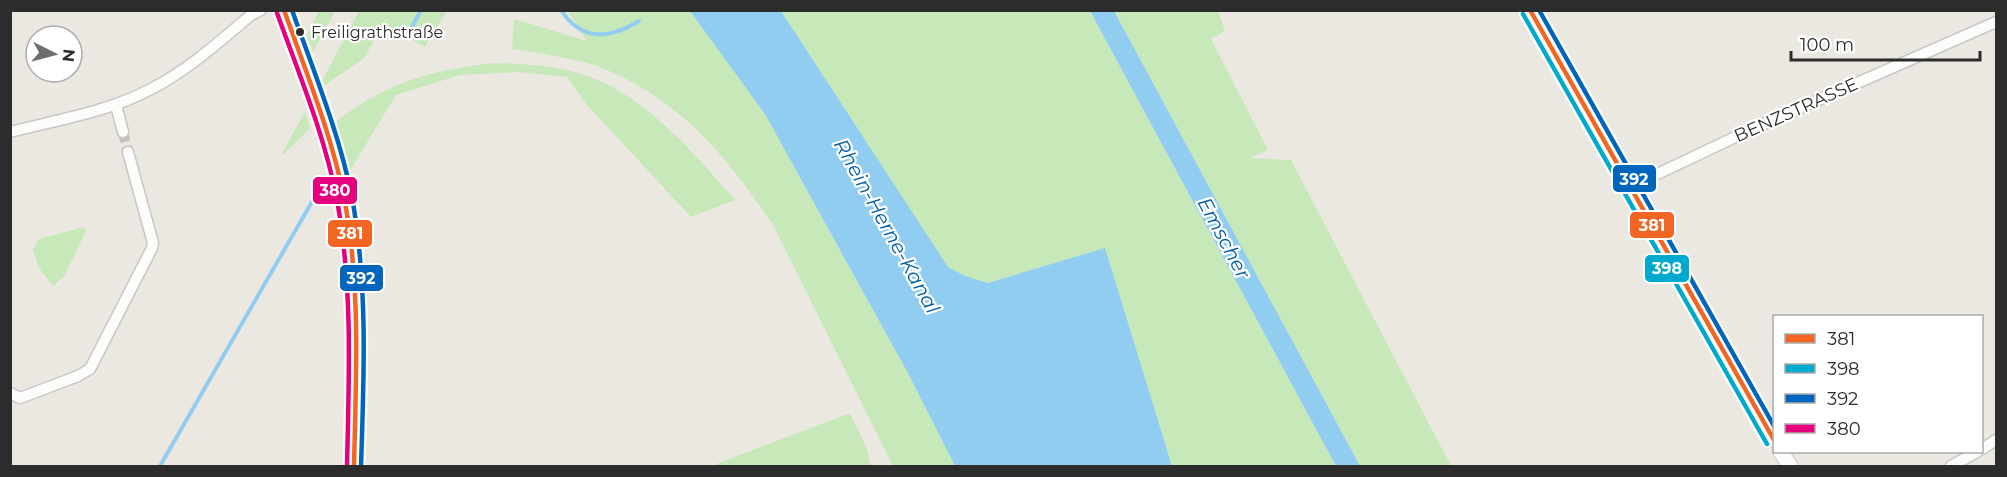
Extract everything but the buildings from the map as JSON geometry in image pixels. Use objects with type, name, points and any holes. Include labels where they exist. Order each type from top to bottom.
[{"type":"street","points":[[10,132],[116,105],[151,90],[185,69],[251,15],[261,10]]},
{"type":"street","points":[[284,10],[327,132],[344,197],[355,291],[354,466]]},
{"type":"street","points":[[1530,10],[1773,438]]},
{"type":"street","name":"BENZSTRASSE","points":[[1630,187],[1748,131],[1996,22]]},
{"type":"street","points":[[116,105],[123,132]]},
{"type":"street","points":[[10,393],[21,398],[78,376],[90,369],[152,248],[153,243],[128,152]]},
{"type":"street","points":[[1983,448],[1996,440]]},
{"type":"street","points":[[1782,453],[1790,466]]},
{"type":"street","points":[[1951,466],[1975,453]]},
{"type":"green space","points":[[319,11],[335,11],[313,52],[307,35]]},
{"type":"green space","points":[[359,11],[447,11],[425,47],[385,24],[363,59],[325,85],[323,79]]},
{"type":"green space","points":[[568,11],[690,11],[765,114],[910,377],[955,466],[893,466],[773,225],[739,177],[681,115],[634,83],[607,70],[572,59],[512,49],[514,19],[587,41]]},
{"type":"green space","points":[[781,11],[1090,11],[1336,466],[1172,466],[1105,249],[988,283],[965,276],[947,267]]},
{"type":"green space","points":[[1114,11],[1218,11],[1225,31],[1211,39],[1268,150],[1250,158],[1291,160],[1451,466],[1360,466]]},
{"type":"green space","points":[[495,63],[560,69],[586,75],[618,90],[637,102],[672,132],[735,200],[691,217],[587,105],[567,77],[518,72],[460,75],[396,95],[349,172],[334,124],[351,110],[389,89],[430,74]]},
{"type":"green space","points":[[305,112],[310,128],[284,154],[282,153]]},
{"type":"green space","points":[[83,227],[86,231],[64,276],[53,286],[39,268],[33,249],[39,239]]},
{"type":"green space","points":[[850,413],[867,449],[871,466],[711,466]]},
{"type":"water","name":"Rhein-Herne-Kanal","points":[[690,11],[781,11],[948,267],[965,276],[988,283],[1105,248],[1172,466],[955,466],[910,377],[765,114]]},
{"type":"water","name":"Emscher","points":[[1090,11],[1114,11],[1360,466],[1336,466]]},
{"type":"waterway","points":[[406,38],[421,10]]},
{"type":"waterway","points":[[561,10],[578,28],[597,34],[617,31],[639,21]]},
{"type":"waterway","points":[[160,466],[317,193]]},
{"type":"tunnel","points":[[123,132],[128,152]]},
{"type":"transit line","name":"381","points":[[284,10],[317,103],[339,173],[344,197],[355,298],[354,466]]},
{"type":"transit line","name":"392","points":[[292,10],[347,173],[357,230],[364,332],[361,466]]},
{"type":"transit line","name":"381","points":[[1530,10],[1773,438]]},
{"type":"transit line","name":"392","points":[[1539,10],[1773,424]]},
{"type":"transit line","name":"380","points":[[277,13],[319,129],[337,200],[348,299],[347,466]]},
{"type":"transit line","name":"398","points":[[1523,14],[1767,444]]},
{"type":"place","name":"Freiligrathstraße","points":[[300,32]]}]
